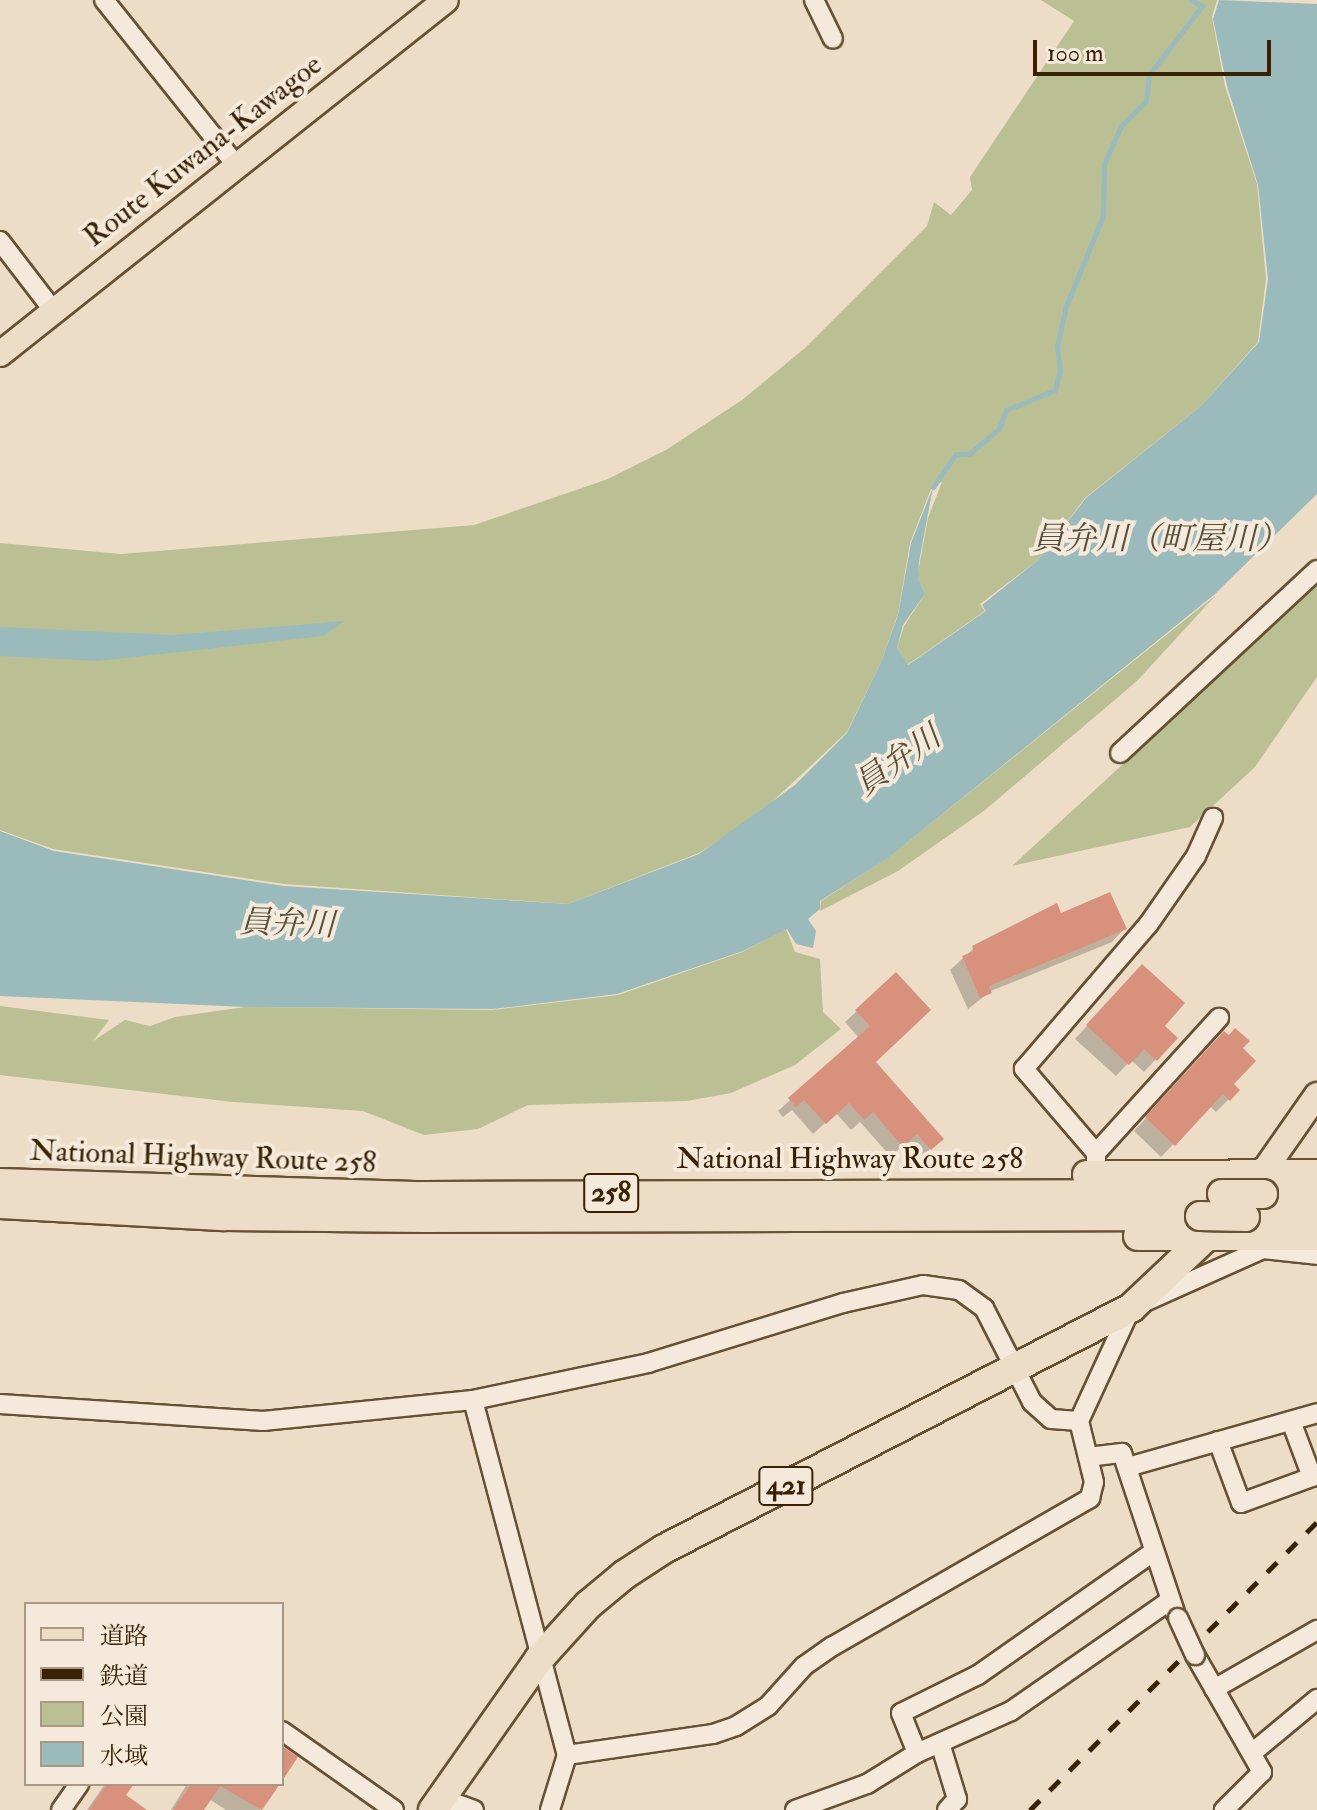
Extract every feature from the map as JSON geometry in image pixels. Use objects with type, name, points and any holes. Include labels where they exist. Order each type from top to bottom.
[{"type":"highway","points":[[656,1192],[724,1173],[1096,1164],[1263,1183],[1317,1174]]},
{"type":"highway","name":"National Highway Route 258","points":[[0,1183],[423,1196],[656,1192],[1222,1194],[1263,1183],[1317,1194]]},
{"type":"highway","name":"421","points":[[437,1804],[539,1659],[588,1605],[664,1549],[1131,1308],[1203,1227],[1263,1183]]},
{"type":"highway","name":"National Highway Route 258","points":[[0,1204],[225,1216],[559,1217],[1203,1227],[1245,1217],[1317,1217]]},
{"type":"highway","points":[[1203,1227],[1317,1236]]},
{"type":"main road","name":"Route Kuwana-Kawagoe","points":[[0,354],[446,0]]},
{"type":"main road","points":[[1263,1183],[1317,1095]]},
{"type":"street","points":[[104,0],[237,166]]},
{"type":"street","points":[[814,0],[833,39]]},
{"type":"street","points":[[0,241],[53,310]]},
{"type":"street","points":[[1120,753],[1317,570]]},
{"type":"street","points":[[1213,818],[1196,856],[1148,925],[1024,1069],[1096,1164],[1219,1018]]},
{"type":"street","points":[[1263,1183],[1317,1161]]},
{"type":"street","points":[[567,1755],[713,1734],[750,1718],[833,1646],[1090,1498],[1094,1482],[1079,1421],[1131,1308],[1263,1249],[1317,1255]]},
{"type":"street","points":[[0,1404],[263,1421],[473,1400],[648,1363],[843,1303],[923,1285],[959,1290],[984,1308],[1014,1371],[1042,1413],[1079,1421]]},
{"type":"street","points":[[473,1400],[539,1659],[567,1755],[550,1810]]},
{"type":"street","points":[[1128,1467],[1317,1413]]},
{"type":"street","points":[[1218,1441],[1241,1503],[1312,1477],[1291,1421]]},
{"type":"street","points":[[1088,1457],[1122,1453],[1173,1609],[1195,1655],[1262,1772],[1224,1810]]},
{"type":"street","points":[[917,1753],[901,1713],[978,1675],[1153,1552]]},
{"type":"street","points":[[795,1810],[867,1784],[917,1753],[1044,1693],[1173,1609]]},
{"type":"street","points":[[1214,1689],[1317,1630]]},
{"type":"street","points":[[1252,1753],[1317,1699]]},
{"type":"street","points":[[284,1732],[394,1810]]},
{"type":"street","points":[[940,1743],[957,1799],[947,1810]]},
{"type":"street","points":[[61,1810],[78,1786]]},
{"type":"street","points":[[437,1804],[474,1810]]},
{"type":"green space","points":[[1041,0],[1217,0],[1212,17],[1225,86],[1257,184],[1266,279],[1258,342],[1201,406],[1085,498],[1038,560],[980,604],[985,611],[907,665],[897,648],[904,626],[925,594],[917,578],[928,518],[942,482],[933,484],[910,543],[898,614],[881,662],[847,732],[759,814],[699,853],[568,904],[284,884],[53,849],[0,830],[0,543],[121,554],[474,525],[608,479],[666,450],[742,400],[805,348],[927,226],[934,202],[951,215],[972,190],[970,177],[1074,21]]},
{"type":"green space","points":[[1317,586],[1317,677],[1255,767],[1190,827],[1012,866]]},
{"type":"green space","points":[[1216,595],[1137,681],[985,810],[898,871],[820,911],[821,901],[889,857]]},
{"type":"green space","points":[[786,929],[795,952],[820,959],[823,1012],[841,1029],[795,1065],[731,1093],[687,1101],[528,1105],[478,1129],[424,1135],[363,1111],[233,1102],[0,1075],[0,1006],[109,1020],[93,1041],[125,1020],[150,1026],[175,1017],[245,1007],[492,1010],[618,995],[742,952]]},
{"type":"water","name":"員弁川（町屋川）","points":[[1219,0],[1317,4],[1317,494],[1215,594],[888,858],[820,901],[820,909],[808,919],[816,931],[813,948],[796,944],[787,929],[743,951],[617,994],[493,1009],[247,1007],[0,996],[0,831],[54,851],[284,886],[568,904],[699,854],[795,785],[847,733],[881,662],[898,615],[911,543],[933,487],[919,562],[918,579],[925,594],[903,625],[897,648],[908,665],[986,611],[982,605],[1038,560],[1086,498],[1201,406],[1259,342],[1268,279],[1258,185],[1227,86],[1213,19]]},
{"type":"water","points":[[345,621],[323,636],[98,661],[0,656],[0,627],[173,635]]},
{"type":"building","points":[[1110,892],[1127,929],[989,986],[992,993],[980,998],[962,956],[974,951],[972,946],[1057,903],[1061,913]]},
{"type":"building","points":[[1142,964],[1185,1003],[1165,1026],[1178,1038],[1157,1061],[1144,1049],[1129,1065],[1086,1025]]},
{"type":"building","points":[[896,972],[931,1010],[876,1062],[944,1139],[931,1150],[917,1134],[903,1147],[873,1112],[864,1120],[849,1103],[826,1124],[804,1100],[796,1107],[788,1098],[870,1026],[855,1010]]},
{"type":"building","points":[[1235,1028],[1250,1041],[1243,1048],[1256,1061],[1234,1084],[1240,1090],[1230,1101],[1223,1094],[1175,1146],[1145,1117],[1224,1031],[1229,1035]]},
{"type":"building","points":[[284,1747],[298,1757],[284,1778]]},
{"type":"building","points":[[106,1786],[133,1786],[126,1795],[147,1810],[89,1810]]},
{"type":"building","points":[[190,1786],[220,1786],[204,1810],[173,1810]]},
{"type":"building","points":[[220,1786],[279,1786],[262,1810]]},
{"type":"waterway","points":[[933,487],[956,454],[969,454],[999,429],[1006,410],[1055,390],[1060,370],[1057,346],[1066,306],[1103,216],[1104,164],[1121,126],[1146,101],[1149,75],[1202,6],[1190,0]]},
{"type":"railway","points":[[1030,1810],[1317,1522]]},
{"type":"water label","name":"員弁川","points":[[898,761]]},
{"type":"water label","name":"員弁川","points":[[287,924]]}]
